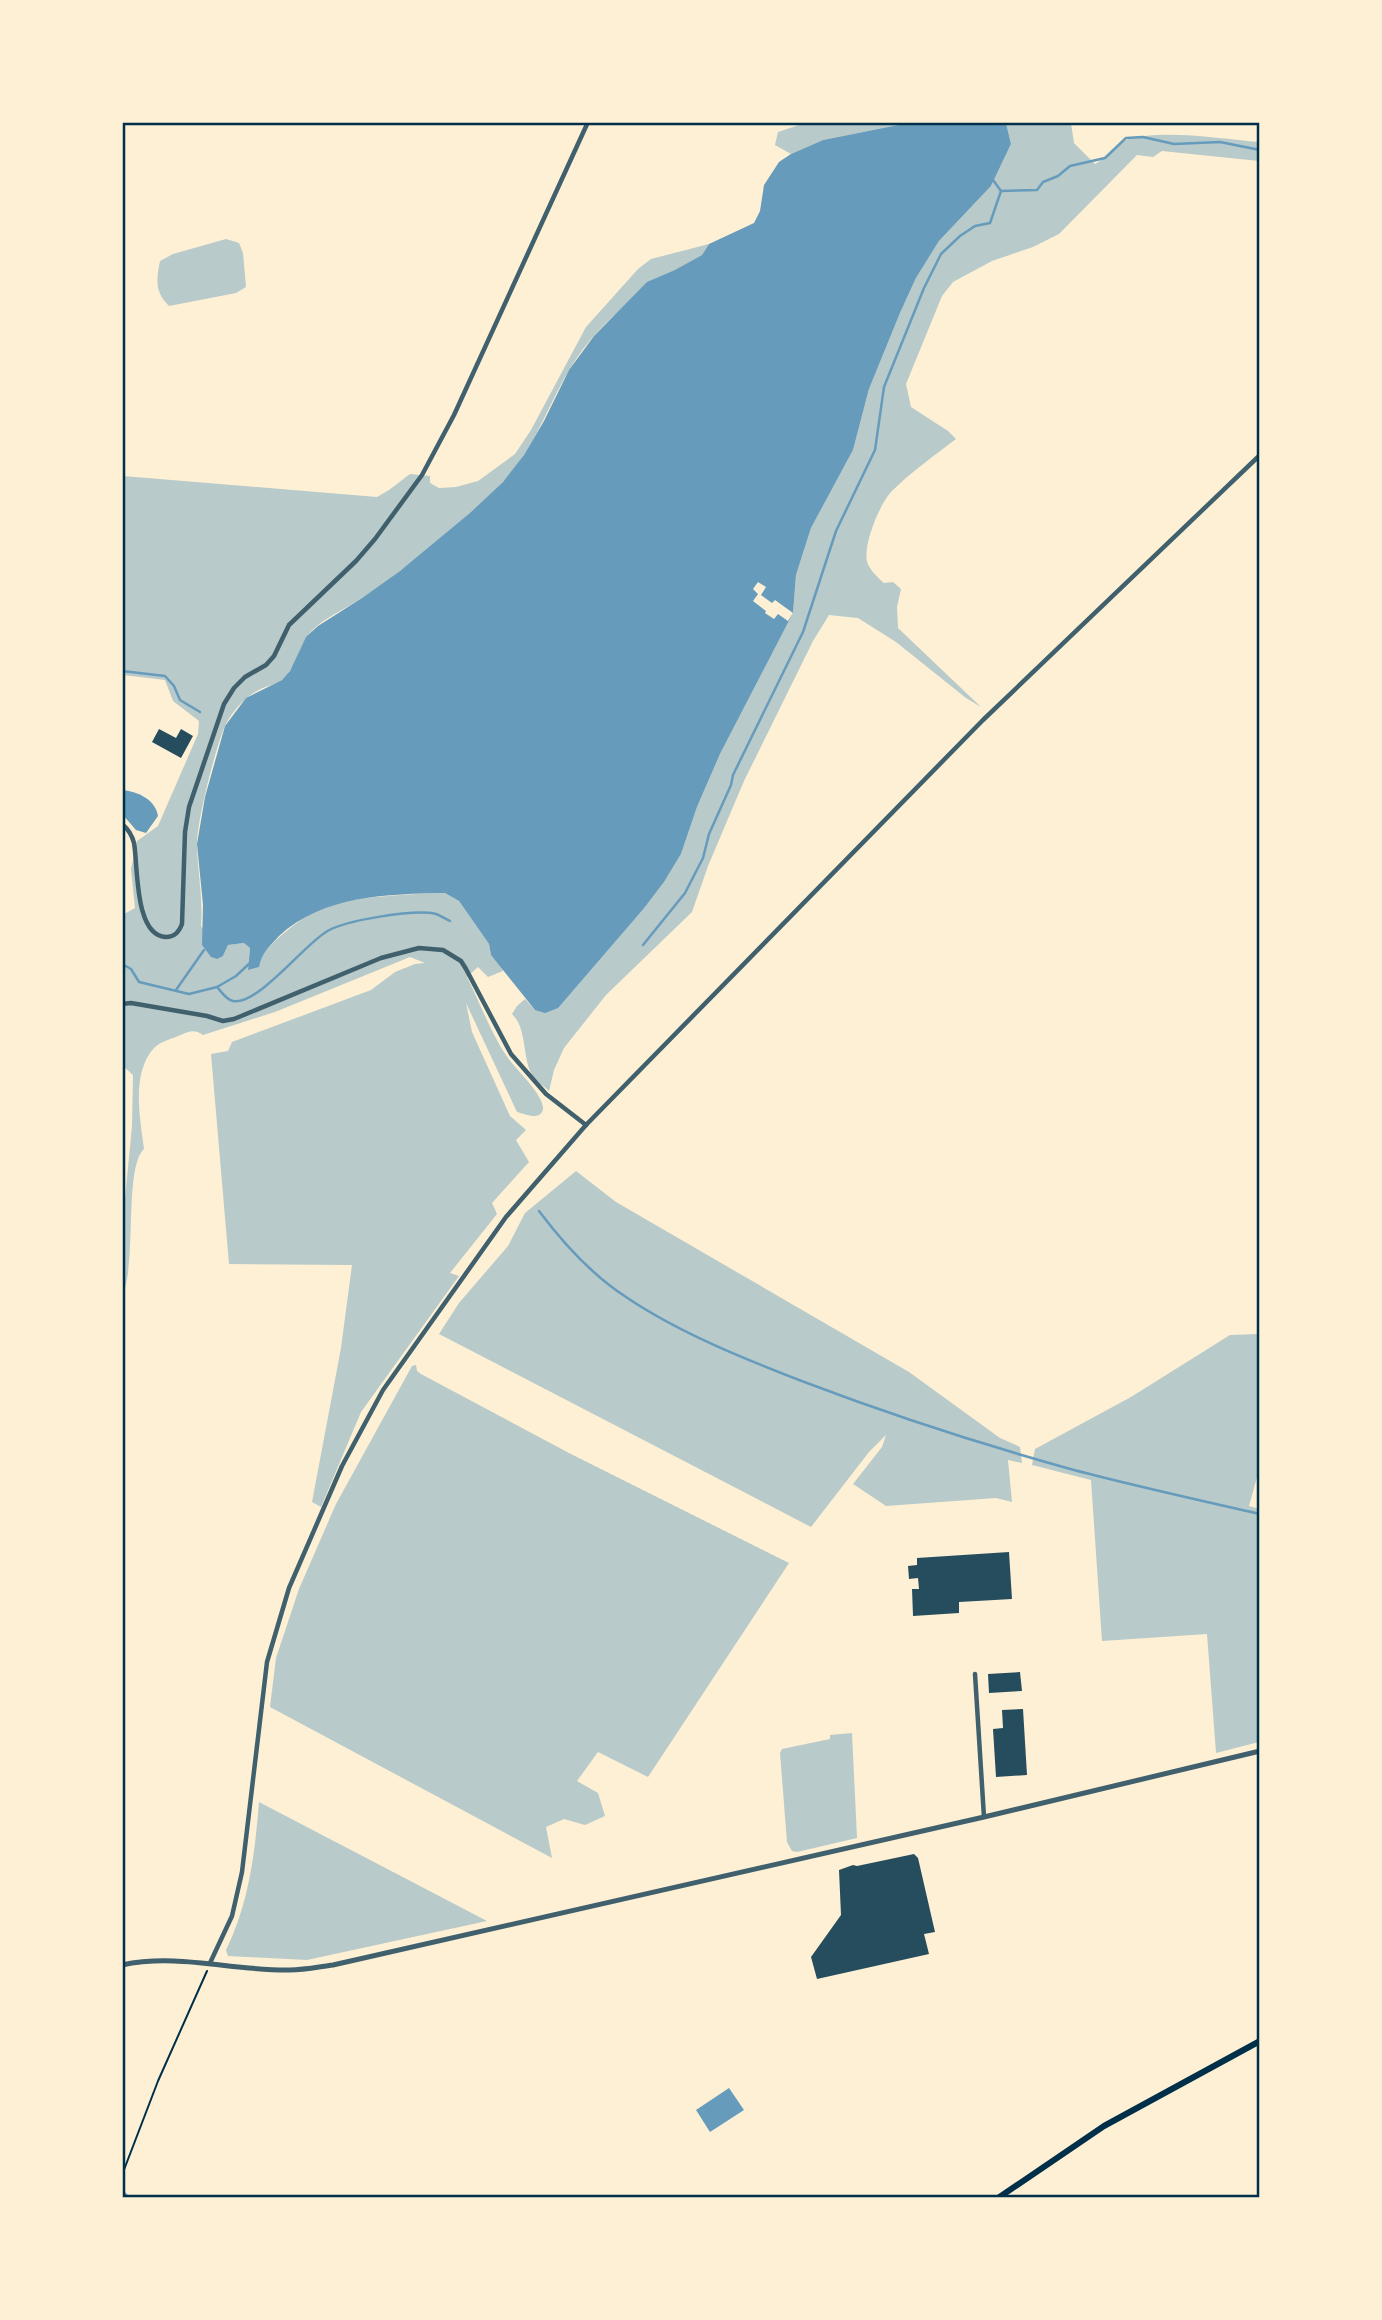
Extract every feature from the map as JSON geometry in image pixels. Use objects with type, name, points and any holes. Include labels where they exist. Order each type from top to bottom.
[{"type":"main road","points":[[998,2197],[1104,2126],[1259,2041]]},
{"type":"street","points":[[122,824],[130,831],[134,842],[138,888],[148,923],[155,933],[173,936],[180,930],[183,914],[185,832],[189,807],[224,704],[240,682],[266,665],[274,656],[289,625],[356,561],[422,475],[454,415],[589,122]]},
{"type":"street","points":[[210,1963],[232,1916],[242,1872],[267,1662],[289,1588],[342,1466],[383,1390],[506,1217],[586,1125],[983,720],[1259,455]]},
{"type":"street","points":[[122,1004],[131,1003],[223,1021],[234,1019],[381,958],[419,948],[443,950],[461,961],[467,969],[511,1054],[546,1094],[586,1125]]},
{"type":"street","points":[[975,1674],[984,1817]]},
{"type":"street","points":[[122,1965],[156,1960],[289,1970],[333,1965],[984,1817],[1259,1751]]},
{"type":"path","points":[[122,2175],[158,2081],[210,1963]]},
{"type":"shaded area","points":[[805,123],[899,123],[823,140],[791,154],[775,145],[778,132]]},
{"type":"shaded area","points":[[1006,123],[1071,123],[1074,143],[1095,164],[1129,139],[1159,135],[1259,142],[1259,161],[1162,151],[1153,157],[1137,155],[1059,234],[1033,247],[992,261],[953,282],[942,296],[906,384],[911,407],[956,439],[907,477],[887,497],[870,535],[866,554],[870,568],[884,583],[893,582],[901,589],[897,607],[898,628],[981,707],[896,642],[858,618],[829,615],[813,641],[744,781],[708,866],[692,912],[606,995],[564,1048],[554,1070],[549,1091],[530,1071],[520,1026],[512,1014],[525,999],[535,1010],[645,907],[681,854],[697,807],[720,754],[793,613],[796,575],[811,528],[853,450],[869,389],[900,313],[916,278],[939,241],[991,186],[1011,144]]},
{"type":"shaded area","points":[[226,239],[239,243],[243,253],[246,287],[236,293],[169,306],[161,296],[158,286],[160,261],[173,254]]},
{"type":"shaded area","points":[[709,244],[702,255],[646,290],[597,332],[562,382],[531,443],[501,484],[416,559],[317,626],[306,639],[288,674],[278,682],[254,693],[234,711],[224,728],[216,753],[203,805],[197,847],[201,926],[223,956],[228,945],[244,943],[250,948],[248,969],[291,927],[322,908],[334,904],[382,896],[445,893],[459,901],[489,944],[491,955],[500,964],[503,971],[488,977],[478,967],[467,977],[500,1045],[537,1094],[543,1107],[537,1116],[517,1112],[466,1003],[472,1032],[510,1116],[526,1130],[516,1140],[529,1162],[492,1203],[497,1214],[450,1273],[459,1276],[361,1412],[321,1507],[312,1502],[341,1348],[352,1265],[229,1264],[211,1054],[228,1051],[232,1042],[371,990],[395,972],[425,963],[410,957],[275,1012],[203,1035],[188,1032],[154,1048],[142,1070],[140,1083],[139,1110],[144,1149],[134,1175],[129,1260],[123,1294],[123,1220],[132,1126],[133,1075],[123,1066],[123,912],[135,908],[131,869],[137,841],[158,826],[198,734],[199,721],[173,701],[165,680],[123,675],[123,476],[377,497],[410,474],[430,476],[430,483],[439,488],[478,481],[515,454],[531,430],[586,327],[638,269],[651,259]]},
{"type":"shaded area","points":[[576,1171],[616,1202],[909,1372],[1000,1438],[1020,1447],[1022,1463],[1008,1460],[1012,1502],[996,1498],[886,1506],[853,1484],[882,1447],[886,1435],[869,1452],[811,1527],[439,1334],[459,1303],[508,1246],[525,1213]]},
{"type":"shaded area","points":[[1259,1334],[1259,1470],[1249,1506],[1260,1509],[1259,1742],[1216,1753],[1207,1634],[1102,1641],[1091,1480],[1032,1465],[1035,1449],[1131,1397],[1230,1335]]},
{"type":"shaded area","points":[[416,1365],[421,1374],[569,1453],[789,1563],[648,1777],[598,1752],[577,1781],[598,1793],[605,1816],[585,1825],[564,1819],[546,1827],[552,1858],[270,1707],[276,1658],[299,1589],[336,1504],[412,1366]]},
{"type":"shaded area","points":[[852,1733],[857,1838],[792,1851],[787,1842],[780,1753],[782,1749],[830,1739],[830,1735]]},
{"type":"shaded area","points":[[259,1802],[487,1921],[307,1960],[228,1956],[226,1950],[250,1877]]},
{"type":"water","points":[[899,123],[1006,123],[1011,144],[991,186],[939,241],[916,278],[869,389],[853,450],[811,528],[796,575],[793,613],[720,754],[697,807],[681,854],[645,907],[558,1008],[545,1013],[535,1010],[491,955],[489,944],[459,901],[445,893],[379,896],[315,912],[296,922],[279,936],[264,954],[259,967],[248,970],[250,948],[244,943],[228,945],[223,956],[217,959],[211,957],[202,945],[203,905],[197,844],[205,797],[225,726],[246,698],[282,680],[290,671],[306,637],[318,626],[400,571],[503,482],[524,455],[569,370],[594,336],[647,282],[702,255],[709,244],[754,223],[760,211],[764,185],[779,162],[823,140]]},
{"type":"water","points":[[123,790],[145,797],[156,810],[158,816],[146,833],[136,830],[123,815]]},
{"type":"water","points":[[729,2088],[744,2110],[710,2132],[696,2110]]},
{"type":"pier","points":[[758,582],[766,587],[761,595],[772,603],[775,600],[793,613],[788,621],[778,614],[774,619],[753,601],[758,594],[753,589]]},
{"type":"building","points":[[159,729],[176,738],[181,729],[193,736],[181,758],[152,742]]},
{"type":"building","points":[[1009,1552],[1012,1599],[959,1602],[959,1613],[913,1616],[912,1589],[919,1589],[918,1578],[909,1579],[908,1566],[917,1565],[917,1558]]},
{"type":"building","points":[[1020,1672],[1022,1691],[989,1693],[988,1674]]},
{"type":"building","points":[[1023,1709],[1027,1775],[996,1777],[993,1729],[1003,1728],[1002,1710]]},
{"type":"building","points":[[914,1854],[918,1858],[935,1932],[924,1934],[929,1954],[817,1979],[811,1957],[841,1915],[839,1870]]},
{"type":"waterway","points":[[643,945],[685,893],[703,858],[709,834],[733,775],[803,632],[836,531],[875,450],[884,387],[924,288],[941,254],[975,226],[990,223],[1001,191],[1037,190],[1043,182],[1058,176],[1070,166],[1105,158],[1126,138],[1143,137],[1174,144],[1220,142],[1260,150]]},
{"type":"waterway","points":[[993,180],[1001,191]]},
{"type":"waterway","points":[[122,671],[165,676],[174,686],[180,700],[200,712]]},
{"type":"waterway","points":[[122,964],[131,969],[139,982],[189,994],[217,987],[230,1000],[243,1000],[267,985],[326,932],[348,923],[412,913],[436,914],[450,921]]},
{"type":"waterway","points":[[176,990],[204,950]]},
{"type":"waterway","points":[[217,987],[236,976],[251,962]]},
{"type":"waterway","points":[[539,1211],[579,1258],[613,1288],[668,1322],[737,1355],[939,1430],[1097,1476],[1260,1514]]},
{"type":"waterway","points":[[122,2191],[129,2198]]}]
